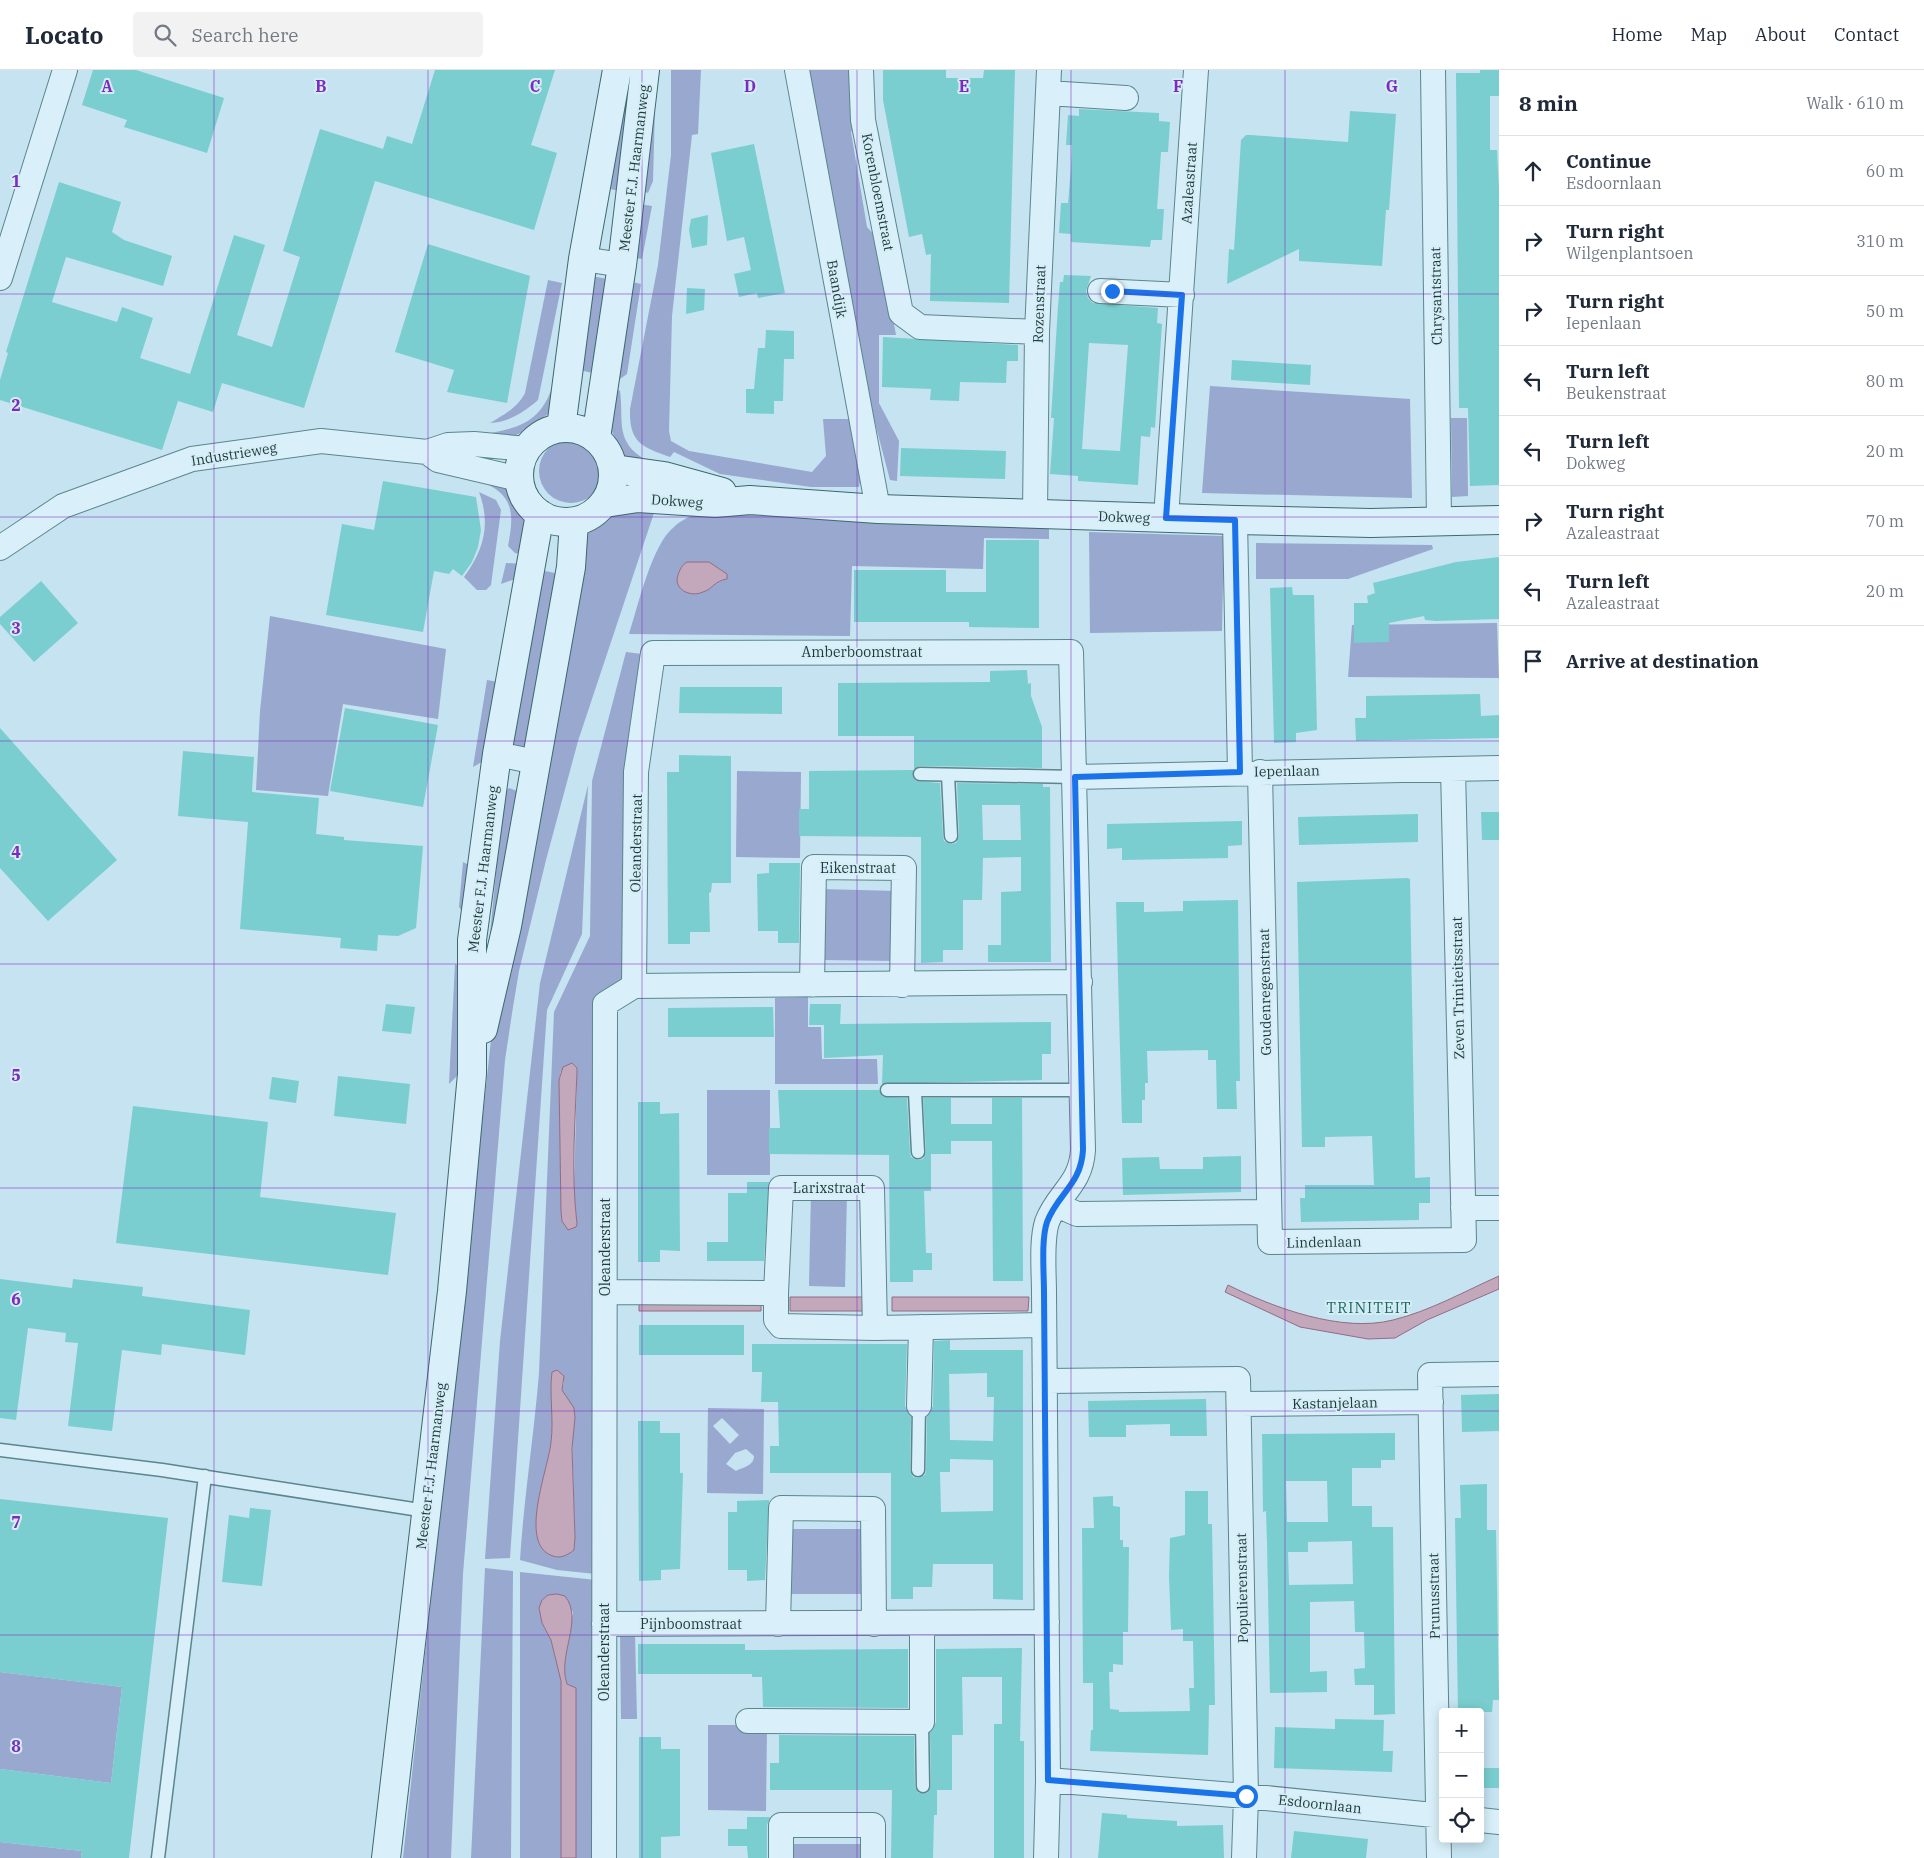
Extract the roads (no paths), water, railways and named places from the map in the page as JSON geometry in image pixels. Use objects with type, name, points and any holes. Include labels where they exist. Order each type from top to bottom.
[{"type":"main road","points":[[561,428],[583,259],[617,70]]},
{"type":"main road","name":"Meester F.J. Haarmanweg","points":[[596,438],[622,265],[645,70]]},
{"type":"main road","points":[[561,428],[579,429],[596,438],[608,452],[614,469],[612,487],[605,503],[592,516],[574,522],[556,522],[540,514],[525,499],[519,479],[520,463],[527,449],[541,435],[561,428]]},
{"type":"main road","name":"Dokweg","points":[[614,469],[664,476],[750,500]]},
{"type":"main road","name":"Dokweg","points":[[605,503],[638,498],[715,503],[750,500],[878,509],[1235,520],[1371,523],[1499,520]]},
{"type":"main road","name":"Meester F.J. Haarmanweg","points":[[386,1858],[452,1291],[472,1074],[472,940],[497,754],[540,514]]},
{"type":"main road","name":"Meester F.J. Haarmanweg","points":[[472,1074],[507,926],[571,567],[574,522]]},
{"type":"street","points":[[0,278],[65,70]]},
{"type":"street","name":"Baandijk","points":[[797,70],[878,509]]},
{"type":"street","name":"Korenbloemstraat","points":[[861,70],[863,120],[901,313],[920,327],[1037,332]]},
{"type":"street","name":"Rozenstraat","points":[[1035,514],[1037,332],[1049,70]]},
{"type":"street","name":"Azaleastraat","points":[[1166,518],[1196,70]]},
{"type":"street","name":"Chrysantstraat","points":[[1433,70],[1439,521]]},
{"type":"street","points":[[1048,93],[1126,98]]},
{"type":"street","name":"Meester F.J. Haarmanweg","points":[[583,259],[622,265]]},
{"type":"street","points":[[1100,291],[1182,295]]},
{"type":"street","name":"Industrieweg","points":[[0,548],[63,506],[192,459],[321,441],[427,452],[448,445],[474,444],[527,449]]},
{"type":"street","name":"Industrieweg","points":[[427,452],[438,460],[519,479]]},
{"type":"street","name":"Goudenregenstraat","points":[[1235,520],[1250,772],[1269,1212]]},
{"type":"street","name":"Amberboomstraat","points":[[653,653],[1071,652],[1075,777]]},
{"type":"street","name":"Oleanderstraat","points":[[604,1858],[605,1292],[603,1078],[605,1004],[634,986],[636,772],[653,653]]},
{"type":"street","points":[[497,754],[536,762]]},
{"type":"street","name":"Iepenlaan","points":[[1075,777],[1499,768]]},
{"type":"street","name":"Zeven Triniteitsstraat","points":[[1453,769],[1463,1208]]},
{"type":"street","points":[[1046,1858],[1048,1780],[1046,1381],[1044,1325],[1046,1228],[1057,1205],[1078,1176],[1082,1165],[1075,777]]},
{"type":"street","name":"Eikenstraat","points":[[812,986],[814,867],[904,868],[902,985]]},
{"type":"street","points":[[634,986],[812,986],[1080,982]]},
{"type":"street","name":"Larixstraat","points":[[875,1328],[872,1188],[781,1188],[776,1320],[781,1326],[875,1328],[921,1328],[1044,1325]]},
{"type":"street","points":[[1057,1205],[1077,1214],[1269,1212]]},
{"type":"street","points":[[1463,1208],[1499,1208]]},
{"type":"street","name":"Lindenlaan","points":[[1269,1212],[1270,1242],[1464,1240],[1463,1208]]},
{"type":"street","points":[[605,1292],[776,1293]]},
{"type":"street","points":[[919,1406],[921,1328]]},
{"type":"street","name":"Prunusstraat","points":[[1440,1798],[1430,1376],[1499,1374]]},
{"type":"street","name":"Populierenstraat","points":[[1046,1381],[1238,1379],[1246,1796],[1244,1858]]},
{"type":"street","name":"Kastanjelaan","points":[[1239,1404],[1431,1402]]},
{"type":"street","points":[[778,1624],[781,1508],[873,1509],[874,1624]]},
{"type":"street","name":"Pijnboomstraat","points":[[604,1624],[1047,1622]]},
{"type":"street","points":[[748,1721],[922,1722],[922,1623]]},
{"type":"street","name":"Esdoornlaan","points":[[1048,1780],[1246,1796],[1439,1816]]},
{"type":"street","points":[[1484,1820],[1499,1822]]},
{"type":"street","points":[[781,1858],[781,1825],[873,1825],[873,1858]]},
{"type":"street","name":"Prunusstraat","points":[[1439,1843],[1439,1858]]},
{"type":"lane","points":[[920,774],[1075,777]]},
{"type":"lane","points":[[948,775],[950,836]]},
{"type":"lane","points":[[887,1090],[915,1092],[1082,1090]]},
{"type":"lane","points":[[915,1092],[918,1152]]},
{"type":"lane","points":[[918,1470],[919,1406]]},
{"type":"lane","points":[[0,1450],[205,1476],[426,1511]]},
{"type":"lane","points":[[158,1858],[205,1476]]},
{"type":"lane","points":[[922,1722],[922,1786]]},
{"type":"district","name":"TRINITEIT","points":[[1369,1308]]}]
